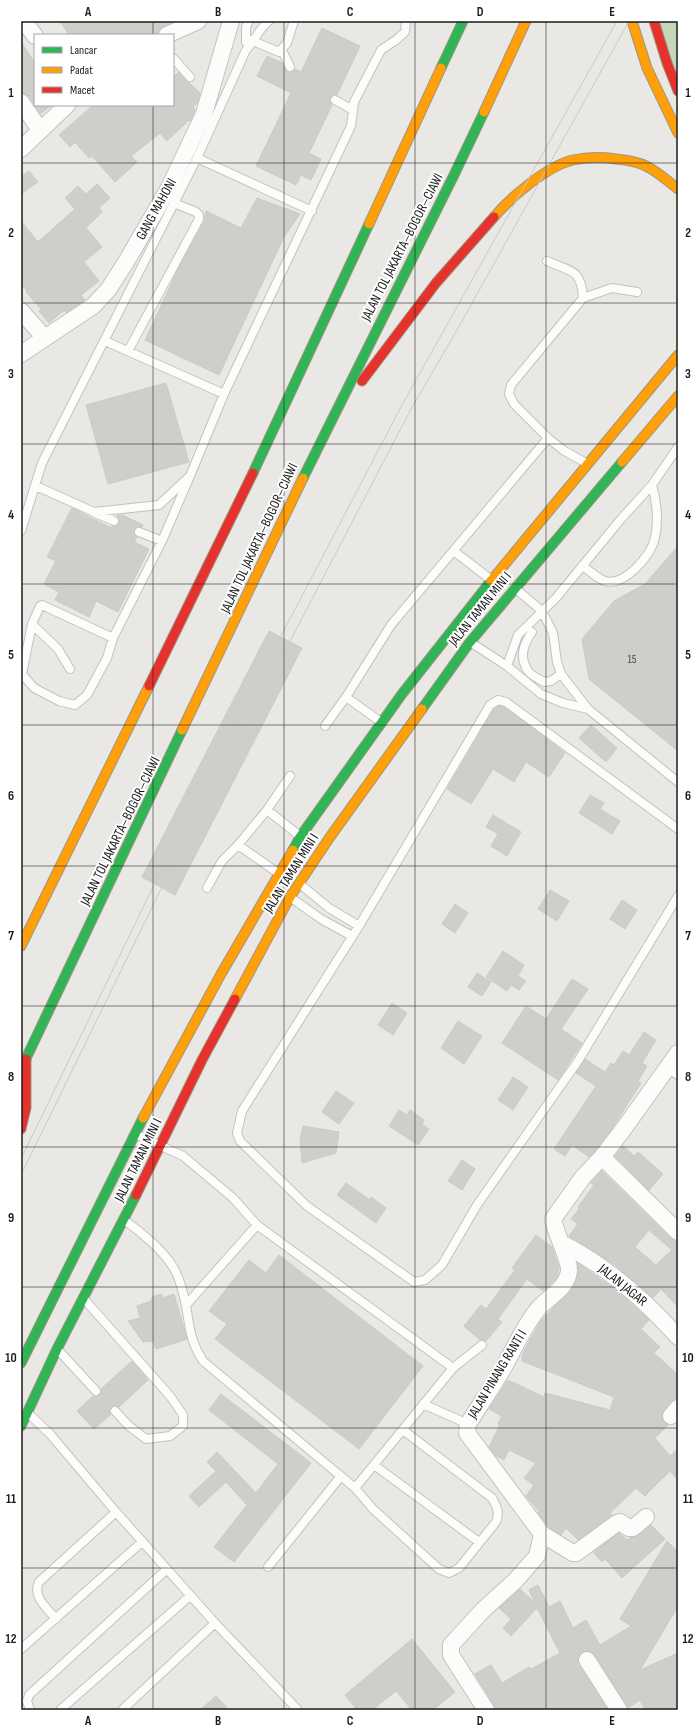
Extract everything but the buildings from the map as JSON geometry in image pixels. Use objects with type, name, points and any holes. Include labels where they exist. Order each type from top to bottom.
[{"type":"main road","name":"JALAN TOL JAKARTA–BOGOR–CIAWI","points":[[21,1069],[329,423],[454,175],[526,21]]},
{"type":"main road","points":[[632,21],[647,68],[678,133]]},
{"type":"main road","points":[[654,21],[667,63],[678,91]]},
{"type":"main road","points":[[21,946],[263,453],[461,23]]},
{"type":"main road","points":[[329,423],[436,284],[502,208],[544,173],[572,160],[596,157],[628,160],[644,165],[657,172],[678,189]]},
{"type":"main road","name":"JALAN TAMAN MINI I","points":[[21,1363],[135,1134],[221,974],[300,837],[402,694],[492,580],[678,355]]},
{"type":"main road","name":"JALAN TAMAN MINI I","points":[[21,1426],[57,1349],[124,1220],[202,1060],[290,897],[330,837],[470,642],[678,396]]},
{"type":"main road","points":[[21,1129],[26,1108],[26,1059]]},
{"type":"street","name":"GANG MAHONI","points":[[21,354],[93,306],[108,290],[126,262],[169,188],[204,114],[231,21]]},
{"type":"street","points":[[169,34],[191,22]]},
{"type":"street","points":[[21,102],[40,130]]},
{"type":"street","points":[[21,149],[66,106]]},
{"type":"street","points":[[21,311],[45,338]]},
{"type":"street","name":"JALAN PINANG RANTI I","points":[[542,1534],[467,1433],[468,1424],[503,1368],[528,1323],[539,1308],[563,1285],[569,1271],[553,1219],[583,1177],[602,1157],[672,1071],[678,1053]]},
{"type":"street","points":[[602,1157],[678,1232]]},
{"type":"street","name":"JALAN JAGAR","points":[[561,1243],[582,1253],[610,1272],[653,1309],[678,1337]]},
{"type":"street","points":[[486,1710],[452,1655],[451,1646],[483,1610],[516,1581],[537,1556],[542,1534],[573,1553],[576,1553],[617,1523],[620,1522],[631,1528],[646,1517]]},
{"type":"street","points":[[587,1660],[620,1710]]},
{"type":"lane","points":[[246,50],[246,27],[249,21]]},
{"type":"lane","points":[[21,531],[42,463],[197,158],[246,50],[255,41],[263,25],[269,21]]},
{"type":"lane","points":[[246,38],[279,52],[288,43],[294,21]]},
{"type":"lane","points":[[113,638],[42,605],[38,608],[32,624],[22,674],[34,688],[59,701],[75,705],[87,695],[108,658],[113,638],[162,541],[224,394],[351,126],[354,102],[381,50],[396,40],[404,32],[406,21]]},
{"type":"lane","points":[[282,50],[290,67]]},
{"type":"lane","points":[[174,59],[190,77]]},
{"type":"lane","points":[[335,100],[353,110]]},
{"type":"lane","points":[[197,158],[312,211]]},
{"type":"lane","points":[[128,351],[199,219],[199,215],[196,212],[174,203]]},
{"type":"lane","points":[[547,261],[577,274],[581,281],[583,298]]},
{"type":"lane","points":[[588,464],[563,450],[548,438],[514,404],[509,394],[511,385],[583,298],[612,288],[638,292]]},
{"type":"lane","points":[[105,341],[224,394]]},
{"type":"lane","points":[[325,726],[346,697],[391,625],[454,552],[548,438]]},
{"type":"lane","points":[[507,666],[518,635],[556,598],[652,485],[678,447]]},
{"type":"lane","points":[[94,512],[160,505],[190,476]]},
{"type":"lane","points":[[582,566],[606,581],[616,580],[631,574],[649,552],[654,541],[656,527],[655,497],[652,485]]},
{"type":"lane","points":[[36,486],[114,521]]},
{"type":"lane","points":[[139,532],[162,541]]},
{"type":"lane","points":[[454,552],[492,580]]},
{"type":"lane","points":[[515,588],[542,611],[553,633],[557,662],[561,674],[588,709],[678,782]]},
{"type":"lane","points":[[32,624],[58,648],[70,669]]},
{"type":"lane","points":[[532,632],[525,643],[522,655],[529,672],[544,682],[551,681],[561,674]]},
{"type":"lane","points":[[470,642],[507,666],[541,694],[563,703],[588,709]]},
{"type":"lane","points":[[346,697],[382,722]]},
{"type":"lane","points":[[678,829],[506,702],[498,700],[490,705],[359,926],[242,1111],[237,1133],[240,1141],[307,1206],[414,1282],[425,1280],[442,1265],[477,1205],[578,1061],[678,896]]},
{"type":"lane","points":[[207,888],[222,861],[238,845],[267,810],[290,776]]},
{"type":"lane","points":[[267,810],[300,837]]},
{"type":"lane","points":[[238,845],[279,874]]},
{"type":"lane","points":[[300,884],[329,908],[359,926]]},
{"type":"lane","points":[[290,897],[322,919],[352,936]]},
{"type":"lane","points":[[135,1134],[183,1156],[233,1198],[258,1225],[453,1368]]},
{"type":"lane","points":[[124,1220],[145,1236],[174,1268],[186,1305],[190,1334],[196,1351],[203,1361],[355,1488],[373,1509],[443,1571],[449,1573],[459,1568],[496,1522],[499,1515],[492,1498],[403,1430]]},
{"type":"lane","points":[[186,1305],[258,1225]]},
{"type":"lane","points":[[83,1298],[170,1396],[183,1415],[183,1426],[170,1436],[146,1439],[129,1426],[115,1411]]},
{"type":"lane","points":[[355,1488],[453,1368],[482,1345]]},
{"type":"lane","points":[[57,1349],[96,1391]]},
{"type":"lane","points":[[423,1404],[468,1424]]},
{"type":"lane","points":[[28,1412],[50,1434],[166,1570],[298,1710]]},
{"type":"lane","points":[[374,1465],[479,1542]]},
{"type":"lane","points":[[268,1567],[341,1476]]},
{"type":"lane","points":[[56,1619],[36,1594],[36,1588],[39,1582],[116,1512]]},
{"type":"lane","points":[[21,1649],[142,1542]]},
{"type":"lane","points":[[30,1710],[27,1701],[29,1695],[166,1570]]},
{"type":"lane","points":[[60,1710],[190,1596]]},
{"type":"lane","points":[[122,1710],[215,1623]]},
{"type":"green space","points":[[654,21],[678,21],[678,91]]},
{"type":"tram line","points":[[21,1159],[153,887],[281,636],[402,405],[617,21]]},
{"type":"tram line","points":[[21,1175],[160,891],[411,409],[461,323],[629,21]]},
{"type":"traffic: fast","points":[[441,68],[463,21]]},
{"type":"traffic: fast","points":[[303,478],[484,112]]},
{"type":"traffic: fast","points":[[253,473],[369,224]]},
{"type":"traffic: fast","points":[[422,709],[470,642],[622,462]]},
{"type":"traffic: fast","points":[[293,850],[300,837],[402,694],[491,581]]},
{"type":"traffic: fast","points":[[21,1069],[182,730]]},
{"type":"traffic: fast","points":[[21,1363],[143,1118]]},
{"type":"traffic: fast","points":[[21,1426],[57,1349],[136,1195]]},
{"type":"traffic: slow","points":[[484,112],[526,21]]},
{"type":"traffic: slow","points":[[632,21],[647,68],[678,133]]},
{"type":"traffic: slow","points":[[369,224],[441,68]]},
{"type":"traffic: slow","points":[[494,217],[510,200],[541,175],[563,163],[578,159],[605,158],[627,160],[638,163],[655,171],[678,189]]},
{"type":"traffic: slow","points":[[491,581],[678,355]]},
{"type":"traffic: slow","points":[[622,462],[678,396]]},
{"type":"traffic: slow","points":[[182,730],[303,478]]},
{"type":"traffic: slow","points":[[21,946],[149,686]]},
{"type":"traffic: slow","points":[[235,999],[290,897],[330,837],[422,709]]},
{"type":"traffic: slow","points":[[143,1118],[221,974],[293,850]]},
{"type":"traffic: jam","points":[[654,21],[667,63],[678,91]]},
{"type":"traffic: jam","points":[[362,381],[436,283],[494,217]]},
{"type":"traffic: jam","points":[[149,686],[253,473]]},
{"type":"traffic: jam","points":[[136,1195],[202,1060],[235,999]]},
{"type":"traffic: jam","points":[[21,1129],[26,1108],[26,1059]]}]
